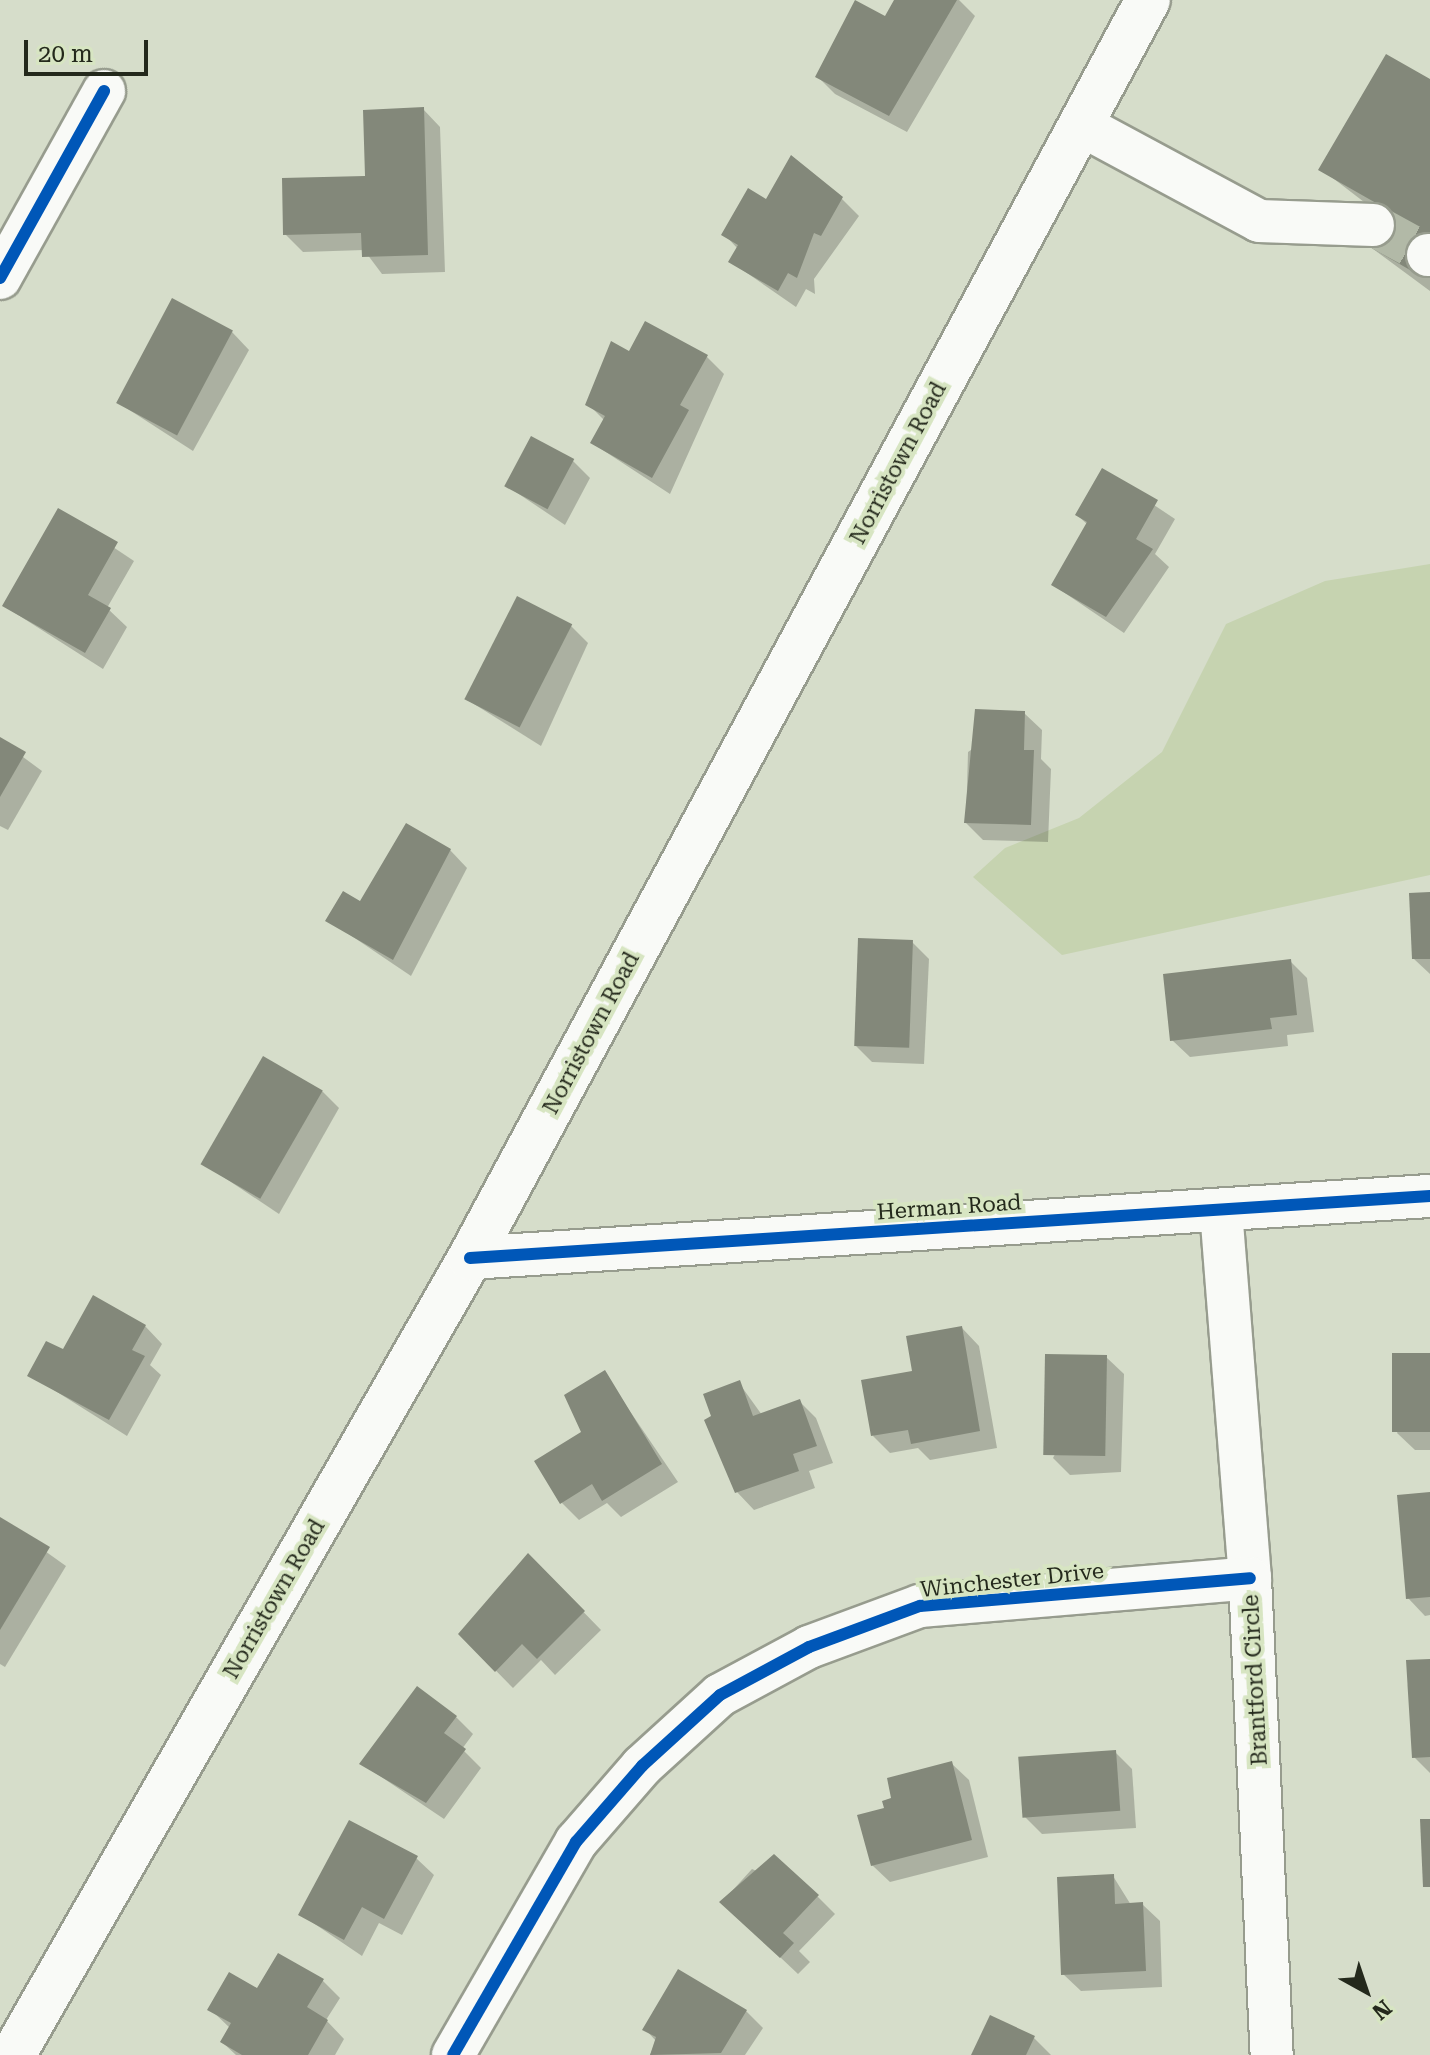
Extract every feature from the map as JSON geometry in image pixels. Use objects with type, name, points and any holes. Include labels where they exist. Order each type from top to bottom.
[{"type":"main road","name":"Norristown Road","points":[[13,2055],[470,1258],[1148,0]]},
{"type":"street","points":[[0,278],[104,91]]},
{"type":"street","points":[[1081,125],[1259,221],[1373,225]]},
{"type":"street","name":"Herman Road","points":[[470,1258],[1430,1196]]},
{"type":"street","name":"Brantford Circle","points":[[1221,1210],[1250,1578],[1272,2055]]},
{"type":"street","name":"Winchester Drive","points":[[453,2055],[576,1842],[642,1766],[720,1695],[809,1647],[920,1606],[1250,1578]]},
{"type":"green space","points":[[1430,564],[1430,875],[1062,955],[973,877],[1005,848],[1079,818],[1162,752],[1226,624],[1325,581]]},
{"type":"building","points":[[855,0],[885,16],[894,0],[957,0],[889,116],[815,77]]},
{"type":"building","points":[[1386,54],[1430,79],[1430,252],[1417,274],[1363,243],[1383,207],[1318,170]]},
{"type":"building","points":[[424,107],[428,255],[362,257],[361,233],[283,235],[282,178],[365,176],[363,110]]},
{"type":"building","points":[[791,155],[843,197],[821,236],[814,233],[797,278],[788,273],[778,291],[728,262],[738,245],[721,235],[748,188],[766,199]]},
{"type":"building","points":[[172,298],[233,330],[177,435],[116,403]]},
{"type":"building","points":[[645,321],[708,355],[680,405],[689,410],[652,478],[590,443],[605,416],[585,405],[611,341],[629,351]]},
{"type":"building","points":[[531,436],[574,459],[548,509],[504,486]]},
{"type":"building","points":[[1102,468],[1158,500],[1136,539],[1153,549],[1106,617],[1051,585],[1087,522],[1075,515]]},
{"type":"building","points":[[58,508],[118,542],[88,595],[111,608],[85,653],[2,606]]},
{"type":"building","points":[[517,596],[572,624],[520,728],[464,699]]},
{"type":"building","points":[[975,709],[1025,711],[1024,750],[1034,750],[1031,825],[964,823]]},
{"type":"building","points":[[0,737],[26,752],[0,797]]},
{"type":"building","points":[[406,823],[451,849],[393,960],[325,921],[343,891],[360,901]]},
{"type":"building","points":[[1430,892],[1430,959],[1412,959],[1409,893]]},
{"type":"building","points":[[858,938],[913,940],[909,1048],[854,1046]]},
{"type":"building","points":[[1291,959],[1297,1015],[1270,1018],[1272,1029],[1170,1041],[1163,974]]},
{"type":"building","points":[[263,1056],[323,1090],[260,1199],[200,1164]]},
{"type":"building","points":[[93,1295],[146,1325],[132,1350],[145,1356],[109,1420],[27,1376],[46,1341],[63,1349]]},
{"type":"building","points":[[962,1326],[980,1431],[911,1444],[908,1430],[871,1436],[861,1380],[912,1371],[906,1336]]},
{"type":"building","points":[[1392,1353],[1430,1353],[1430,1432],[1392,1432]]},
{"type":"building","points":[[1045,1354],[1107,1355],[1105,1456],[1043,1455]]},
{"type":"building","points":[[605,1370],[662,1464],[602,1501],[592,1484],[560,1504],[534,1461],[581,1432],[564,1395]]},
{"type":"building","points":[[740,1380],[753,1416],[800,1399],[817,1446],[793,1454],[799,1471],[735,1493],[704,1420],[711,1416],[703,1394]]},
{"type":"building","points":[[1430,1492],[1430,1597],[1406,1599],[1397,1495]]},
{"type":"building","points":[[0,1517],[50,1547],[0,1630]]},
{"type":"building","points":[[528,1553],[585,1611],[537,1659],[522,1644],[495,1672],[458,1634]]},
{"type":"building","points":[[1430,1659],[1430,1757],[1412,1758],[1406,1660]]},
{"type":"building","points":[[417,1686],[457,1716],[444,1733],[466,1749],[426,1803],[359,1764]]},
{"type":"building","points":[[1116,1750],[1120,1811],[1022,1818],[1018,1757]]},
{"type":"building","points":[[952,1761],[972,1840],[871,1866],[857,1815],[884,1808],[882,1801],[891,1798],[887,1778]]},
{"type":"building","points":[[1420,1819],[1430,1819],[1430,1887],[1423,1887]]},
{"type":"building","points":[[349,1820],[418,1856],[384,1919],[362,1907],[344,1940],[298,1915]]},
{"type":"building","points":[[774,1854],[819,1895],[783,1933],[794,1943],[780,1958],[719,1902]]},
{"type":"building","points":[[1114,1874],[1115,1904],[1143,1902],[1146,1971],[1061,1975],[1057,1877]]},
{"type":"building","points":[[278,1953],[324,1979],[307,2007],[328,2020],[308,2055],[242,2055],[220,2042],[231,2023],[207,2010],[229,1972],[257,1988]]},
{"type":"building","points":[[678,1969],[747,2010],[721,2053],[650,2055],[656,2037],[642,2030]]},
{"type":"building","points":[[990,2015],[1035,2036],[1026,2055],[971,2055]]},
{"type":"tunnel","points":[[1373,225],[1428,255]]},
{"type":"cycle path","points":[[0,278],[104,91]]},
{"type":"cycle path","points":[[470,1258],[1430,1196]]},
{"type":"cycle path","points":[[453,2055],[576,1842],[642,1766],[720,1695],[809,1647],[920,1606],[1250,1578]]}]
